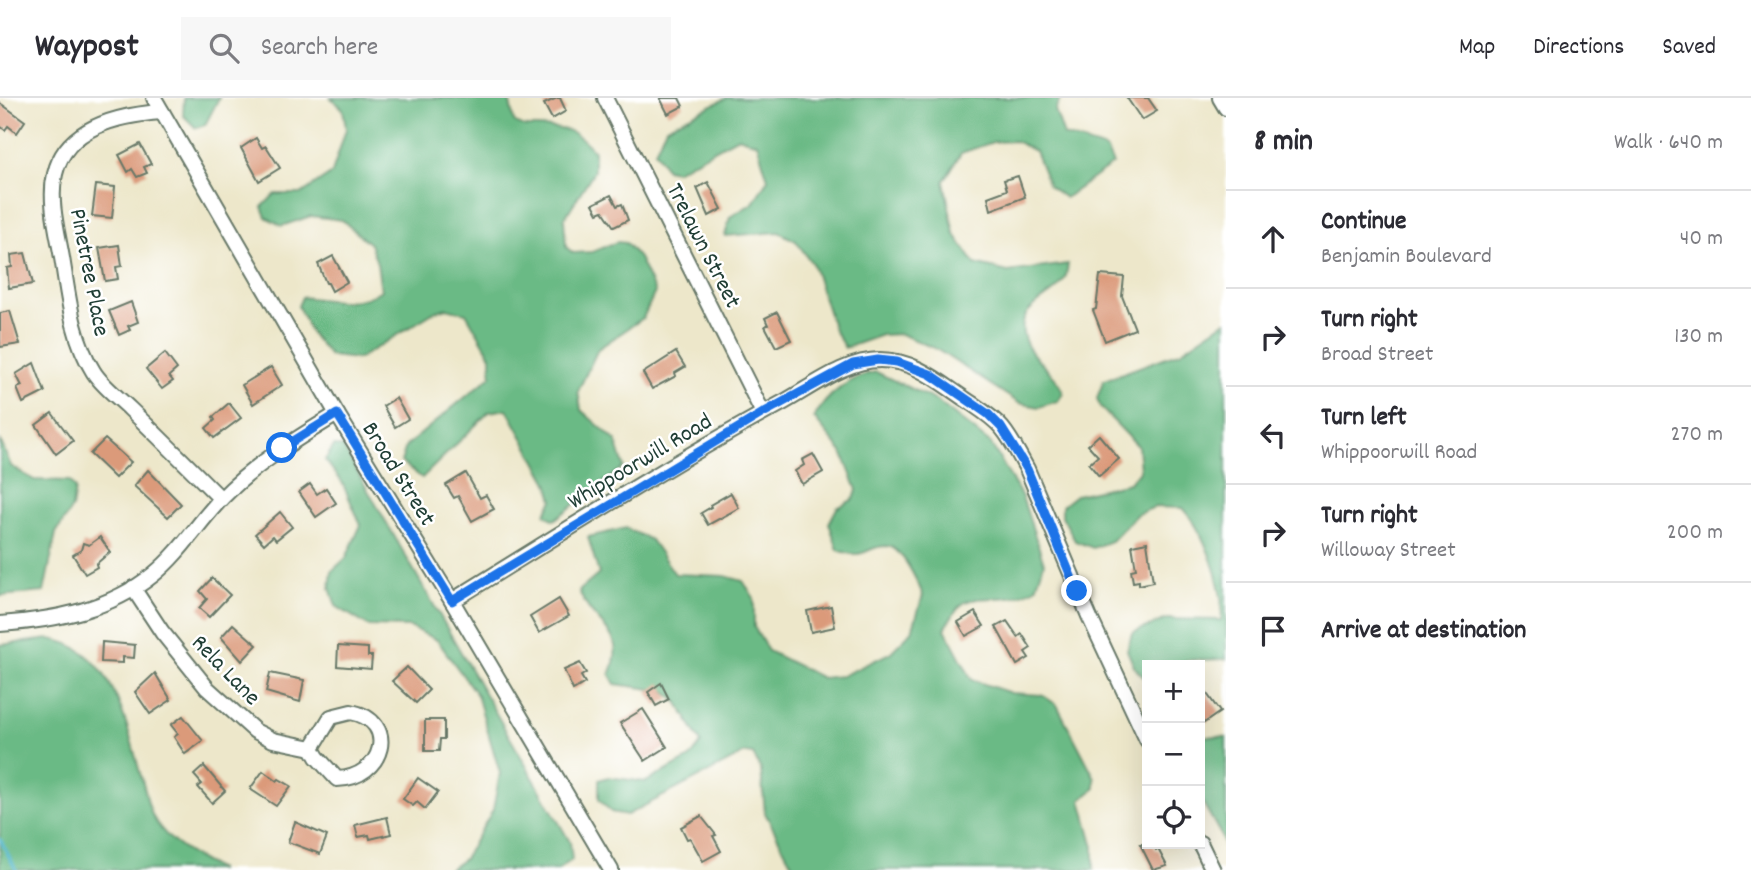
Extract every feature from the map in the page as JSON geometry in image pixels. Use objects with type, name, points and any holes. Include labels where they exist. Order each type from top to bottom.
[{"type":"street","name":"Broad Street","points":[[154,98],[251,269],[611,870]]},
{"type":"street","name":"Trelawn Street","points":[[606,98],[763,413]]},
{"type":"street","points":[[1220,98],[1226,108]]},
{"type":"street","name":"Pinetree Place","points":[[162,112],[132,114],[112,119],[82,134],[69,146],[54,175],[56,217],[72,318],[78,340],[94,373],[221,499]]},
{"type":"street","name":"Whippoorwill Road","points":[[452,601],[763,413],[853,364],[878,360],[897,362],[930,374],[988,414],[1001,427],[1027,469],[1088,616],[1142,729]]},
{"type":"street","points":[[0,624],[67,616],[96,607],[133,588],[155,574],[221,499],[254,468],[337,414]]},
{"type":"street","name":"Rela Lane","points":[[133,588],[162,632],[207,688],[255,731],[273,740],[312,748]]},
{"type":"street","points":[[351,712],[360,713],[370,721],[380,739],[381,749],[376,760],[358,776],[337,779],[312,748],[331,717],[351,712]]},
{"type":"street","points":[[1203,849],[1213,870]]},
{"type":"green space","points":[[184,98],[219,98],[205,125],[196,128],[183,115]]},
{"type":"green space","points":[[331,98],[509,98],[514,122],[517,124],[568,131],[581,138],[594,151],[594,171],[564,219],[566,247],[573,253],[592,252],[617,242],[626,243],[639,258],[655,292],[643,318],[598,349],[578,391],[581,410],[616,441],[624,467],[554,520],[545,514],[553,500],[548,483],[507,409],[489,412],[422,478],[401,462],[406,446],[491,376],[491,356],[466,313],[447,308],[436,311],[358,359],[330,356],[311,334],[298,306],[302,297],[332,301],[353,300],[363,299],[381,290],[377,263],[370,244],[342,220],[311,216],[282,226],[266,217],[262,207],[275,194],[301,194],[332,173],[346,129],[343,109]]},
{"type":"green space","points":[[727,98],[1061,98],[1055,110],[1064,136],[1106,149],[1113,164],[1065,198],[1049,186],[1035,151],[1015,141],[993,142],[961,153],[944,181],[954,233],[975,264],[1008,272],[1068,264],[1066,277],[1059,287],[1035,305],[1023,321],[1027,345],[1060,386],[1063,393],[1058,401],[1039,407],[1019,403],[936,349],[901,334],[882,335],[845,348],[834,330],[813,265],[796,241],[779,232],[725,236],[730,217],[753,203],[768,179],[757,143],[738,137],[676,171],[666,169],[655,151],[666,127]]},
{"type":"green space","points":[[1226,321],[1226,659],[1142,660],[1142,676],[1134,667],[1127,650],[1132,633],[1167,619],[1221,620],[1222,607],[1217,577],[1206,545],[1183,508],[1155,507],[1137,514],[1111,541],[1093,548],[1075,541],[1062,516],[1062,506],[1076,495],[1129,483],[1140,470],[1138,446],[1100,407],[1097,398],[1104,380],[1180,352]]},
{"type":"green space","points":[[876,372],[937,401],[991,444],[1022,497],[1044,563],[1036,588],[1016,596],[977,599],[963,603],[945,629],[972,680],[1011,693],[1042,695],[1057,705],[1095,778],[1095,788],[1081,800],[1094,847],[1094,870],[795,870],[765,813],[761,770],[753,754],[745,753],[627,815],[611,812],[599,799],[599,780],[608,777],[646,782],[690,758],[701,743],[678,703],[665,691],[615,684],[610,675],[615,659],[612,638],[585,604],[579,591],[599,574],[588,537],[626,528],[651,540],[675,574],[725,576],[743,581],[754,598],[754,627],[768,651],[822,678],[842,676],[890,653],[912,631],[923,595],[909,566],[898,552],[887,546],[860,554],[838,550],[829,523],[837,508],[854,499],[857,490],[842,452],[814,418],[825,402],[840,388],[857,378]]},
{"type":"green space","points":[[0,440],[11,466],[34,480],[69,481],[75,489],[72,508],[56,533],[44,592],[0,596]]},
{"type":"green space","points":[[334,446],[343,447],[570,842],[572,860],[557,870],[448,870],[464,859],[493,810],[500,773],[477,695],[437,640],[410,627],[368,626],[336,606],[330,588],[332,571],[346,558],[361,525],[342,482],[325,460]]},
{"type":"green space","points":[[50,639],[73,646],[91,658],[105,675],[124,718],[154,818],[176,844],[219,870],[0,870],[0,645]]},
{"type":"green space","points":[[1205,736],[1226,737],[1226,853],[1221,835],[1205,807]]},
{"type":"building","points":[[560,98],[566,111],[552,119],[544,104]]},
{"type":"building","points":[[660,98],[679,98],[683,106],[668,114]]},
{"type":"building","points":[[1127,98],[1148,98],[1157,111],[1142,120]]},
{"type":"building","points":[[0,103],[25,121],[17,133],[8,126],[5,130],[0,126]]},
{"type":"building","points":[[256,138],[262,148],[266,146],[280,168],[259,181],[241,148]]},
{"type":"building","points":[[140,144],[151,164],[144,167],[147,173],[137,177],[132,169],[128,172],[119,155]]},
{"type":"building","points":[[1018,176],[1025,197],[991,210],[988,197],[1007,190],[1004,180]]},
{"type":"building","points":[[708,182],[722,209],[709,216],[697,188]]},
{"type":"building","points":[[96,185],[115,187],[112,218],[92,216]]},
{"type":"building","points":[[611,195],[617,206],[622,204],[628,220],[614,227],[603,211],[598,213],[593,204]]},
{"type":"building","points":[[119,245],[122,266],[116,267],[118,279],[105,281],[99,248]]},
{"type":"building","points":[[25,253],[33,284],[9,288],[7,268],[12,267],[11,255]]},
{"type":"building","points":[[333,256],[347,282],[332,291],[318,264]]},
{"type":"building","points":[[1100,275],[1124,277],[1122,296],[1135,329],[1105,341],[1093,310],[1096,309]]},
{"type":"building","points":[[131,302],[138,322],[128,326],[130,330],[119,335],[109,311]]},
{"type":"building","points":[[10,311],[20,344],[0,347],[0,313]]},
{"type":"building","points":[[777,312],[791,340],[776,347],[765,326],[768,325],[765,318]]},
{"type":"building","points":[[676,352],[685,367],[675,373],[676,376],[652,389],[643,373]]},
{"type":"building","points":[[165,353],[177,369],[169,376],[173,381],[162,389],[146,369]]},
{"type":"building","points":[[34,363],[45,392],[23,403],[17,388],[22,386],[16,374]]},
{"type":"building","points":[[271,367],[282,385],[253,404],[242,385]]},
{"type":"building","points":[[396,398],[408,419],[395,427],[383,406]]},
{"type":"building","points":[[229,403],[241,418],[214,438],[206,428],[215,420],[213,417]]},
{"type":"building","points":[[52,413],[73,441],[56,454],[36,425]]},
{"type":"building","points":[[1099,435],[1119,459],[1099,476],[1089,464],[1098,456],[1088,445]]},
{"type":"building","points":[[105,439],[131,462],[115,478],[90,454]]},
{"type":"building","points":[[813,454],[823,472],[802,484],[795,471],[804,465],[802,460]]},
{"type":"building","points":[[148,470],[181,504],[168,517],[134,486]]},
{"type":"building","points":[[466,473],[480,498],[486,495],[494,509],[472,521],[458,496],[454,498],[446,485]]},
{"type":"building","points":[[310,484],[317,494],[326,488],[336,503],[316,517],[299,492]]},
{"type":"building","points":[[731,493],[739,508],[708,525],[701,513]]},
{"type":"building","points":[[280,512],[292,527],[276,540],[273,536],[264,544],[255,534]]},
{"type":"building","points":[[100,537],[110,552],[96,564],[97,567],[85,574],[73,555],[81,550],[83,543],[89,545]]},
{"type":"building","points":[[1147,542],[1153,582],[1139,585],[1139,581],[1133,582],[1131,570],[1136,569],[1132,545]]},
{"type":"building","points":[[212,578],[230,595],[209,617],[199,608],[207,599],[200,591]]},
{"type":"building","points":[[559,599],[569,616],[539,633],[530,617]]},
{"type":"building","points":[[831,606],[835,627],[811,632],[807,611]]},
{"type":"building","points":[[975,612],[984,626],[966,636],[958,622]]},
{"type":"building","points":[[1007,621],[1018,637],[1022,634],[1031,648],[1025,652],[1029,658],[1017,665],[996,627]]},
{"type":"building","points":[[233,624],[257,645],[242,661],[221,637]]},
{"type":"building","points":[[102,642],[135,645],[134,658],[123,657],[123,663],[101,662]]},
{"type":"building","points":[[338,646],[368,648],[368,656],[372,656],[371,669],[337,666]]},
{"type":"building","points":[[580,663],[586,673],[581,676],[585,683],[573,690],[564,670]]},
{"type":"building","points":[[407,667],[429,690],[416,703],[392,681]]},
{"type":"building","points":[[155,673],[171,700],[150,714],[135,692]]},
{"type":"building","points":[[270,673],[304,680],[300,702],[266,692]]},
{"type":"building","points":[[661,683],[669,699],[656,706],[648,692]]},
{"type":"building","points":[[1205,691],[1220,712],[1205,722]]},
{"type":"building","points":[[643,709],[667,747],[645,761],[620,723]]},
{"type":"building","points":[[183,716],[203,741],[185,754],[174,737],[178,734],[171,725]]},
{"type":"building","points":[[425,720],[444,720],[444,739],[440,739],[439,751],[425,751]]},
{"type":"building","points":[[204,766],[225,791],[212,803],[198,787],[202,784],[194,775]]},
{"type":"building","points":[[263,771],[277,781],[279,779],[291,786],[276,806],[250,789]]},
{"type":"building","points":[[418,778],[438,792],[425,809],[417,802],[413,806],[403,799]]},
{"type":"building","points":[[701,816],[716,835],[713,836],[721,851],[703,861],[681,827]]},
{"type":"building","points":[[387,817],[391,834],[370,839],[369,835],[358,837],[355,825]]},
{"type":"building","points":[[295,822],[327,836],[320,854],[288,842]]},
{"type":"building","points":[[1142,849],[1158,849],[1167,866],[1153,870]]},
{"type":"waterway","points":[[0,839],[16,870]]},
{"type":"route","points":[[282,448],[337,414],[452,601],[638,486],[853,364],[878,360],[897,362],[930,374],[988,414],[1001,427],[1027,469],[1077,591]]}]
